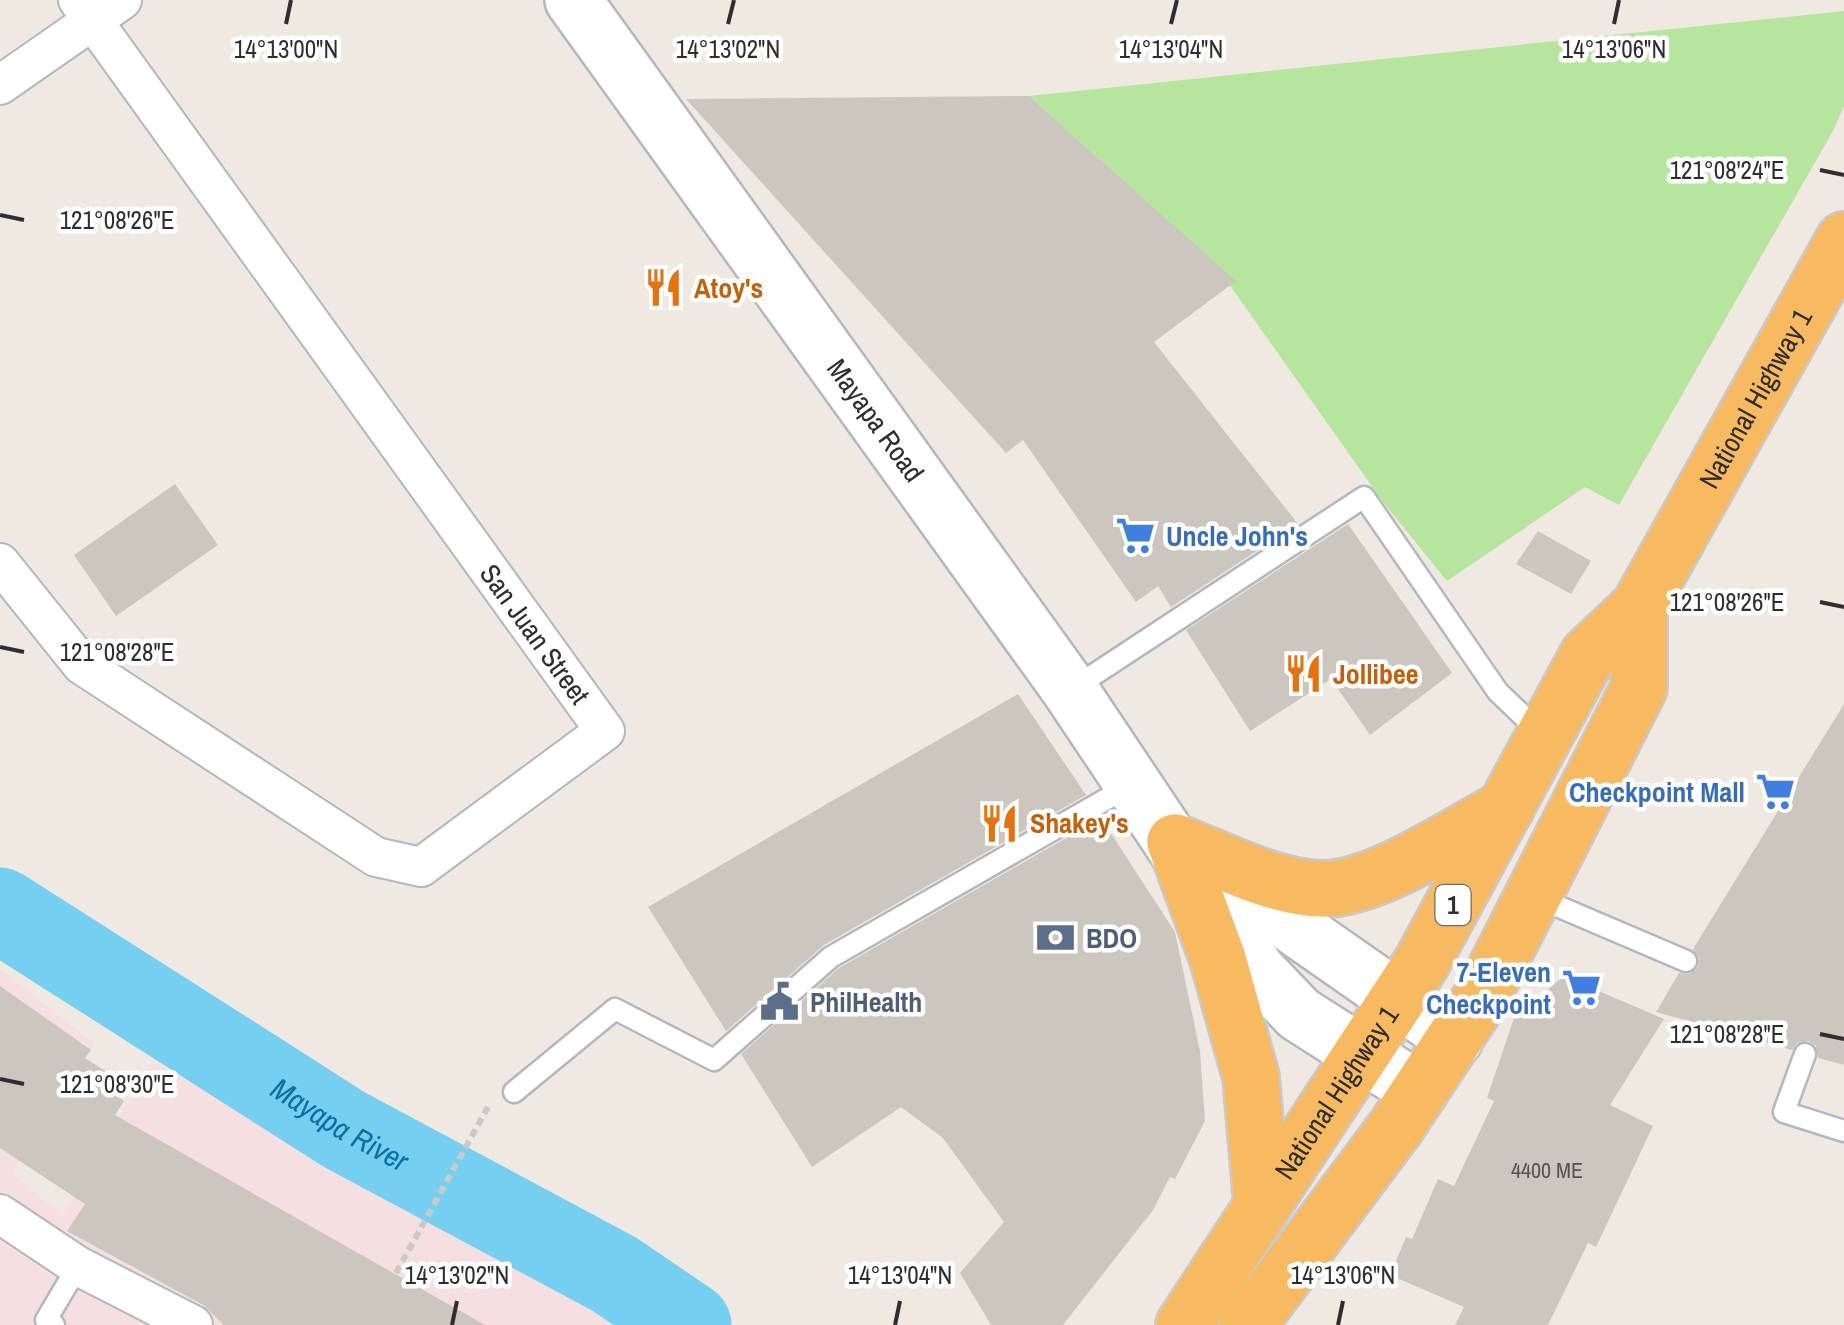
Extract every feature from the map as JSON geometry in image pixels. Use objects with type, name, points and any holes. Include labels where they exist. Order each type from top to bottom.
[{"type":"highway","name":"National Highway 1","points":[[1184,1325],[1397,1000],[1588,655],[1638,606],[1844,240]]},
{"type":"highway","points":[[1248,1325],[1455,1039],[1534,896],[1640,688],[1638,606]]},
{"type":"highway","points":[[1175,842],[1287,883],[1336,888],[1368,879],[1506,808]]},
{"type":"highway","points":[[1175,842],[1218,959],[1251,1077],[1262,1203]]},
{"type":"main road","name":"Mayapa Road","points":[[573,0],[1070,690],[1275,992],[1299,1014],[1420,1091]]},
{"type":"main road","name":"Mayapa Road","points":[[1175,842],[1455,1039]]},
{"type":"street","points":[[0,85],[97,7]]},
{"type":"street","name":"San Juan Street","points":[[0,563],[82,665],[376,857],[421,867],[605,731],[97,7]]},
{"type":"street","points":[[0,1214],[78,1266],[193,1325]]},
{"type":"lane","points":[[1070,690],[1364,497],[1498,692],[1546,737]]},
{"type":"lane","points":[[514,1092],[614,1010],[714,1060],[832,957],[1134,783]]},
{"type":"lane","points":[[1534,896],[1686,961]]},
{"type":"lane","points":[[1805,1054],[1784,1112],[1844,1131]]},
{"type":"lane","points":[[54,1325],[46,1320],[78,1266]]},
{"type":"path","points":[[396,1273],[497,1091],[514,1092]]},
{"type":"shaded area","points":[[0,969],[95,1044],[12,1173],[62,1216],[152,1062],[660,1325],[0,1325]]},
{"type":"green space","points":[[1844,11],[1844,106],[1834,129],[1619,505],[1585,487],[1447,581],[1383,502],[1212,260],[1029,96]]},
{"type":"building","points":[[1029,96],[1236,281],[1154,342],[1298,524],[1171,607],[1158,586],[1136,602],[1023,440],[1006,453],[686,99]]},
{"type":"building","points":[[175,484],[218,545],[116,616],[74,555]]},
{"type":"building","points":[[1348,524],[1452,673],[1370,735],[1331,679],[1250,731],[1186,630]]},
{"type":"building","points":[[1538,531],[1591,561],[1571,594],[1516,564]]},
{"type":"building","points":[[1018,694],[1086,795],[824,945],[726,1031],[648,907]]},
{"type":"building","points":[[1844,704],[1844,1065],[1818,1058],[1816,1046],[1809,1041],[1797,1043],[1792,1050],[1656,1012],[1679,973],[1689,974],[1698,967],[1699,958],[1693,949]]},
{"type":"building","points":[[1101,818],[1175,932],[1200,1051],[1205,1121],[1175,1179],[1170,1177],[1153,1210],[1063,1325],[991,1325],[960,1273],[1004,1222],[943,1138],[901,1107],[812,1167],[741,1054],[839,968]]},
{"type":"building","points":[[1564,976],[1664,1019],[1610,1105],[1653,1126],[1596,1247],[1588,1243],[1548,1325],[1455,1325],[1464,1307],[1390,1275],[1406,1237],[1412,1239],[1438,1179],[1454,1186],[1494,1101],[1487,1098],[1514,1018]]},
{"type":"building","points":[[0,986],[91,1050],[85,1058],[118,1079],[110,1091],[124,1101],[115,1115],[485,1325],[224,1325],[203,1305],[67,1231],[85,1204],[0,1148]]},
{"type":"waterway","name":"Mayapa River","points":[[0,910],[345,1130],[614,1274],[689,1325]]},
{"type":"place","name":"Atoy's","points":[[664,288]]},
{"type":"place","name":"Uncle John's","points":[[1136,536]]},
{"type":"place","name":"Jollibee","points":[[1303,674]]},
{"type":"place","name":"Checkpoint Mall","points":[[1775,792]]},
{"type":"place","name":"Shakey's","points":[[1000,823]]},
{"type":"place","name":"BDO","points":[[1056,938]]},
{"type":"place","name":"7-Eleven Checkpoint","points":[[1581,988]]},
{"type":"place","name":"PhilHealth","points":[[780,1002]]}]
